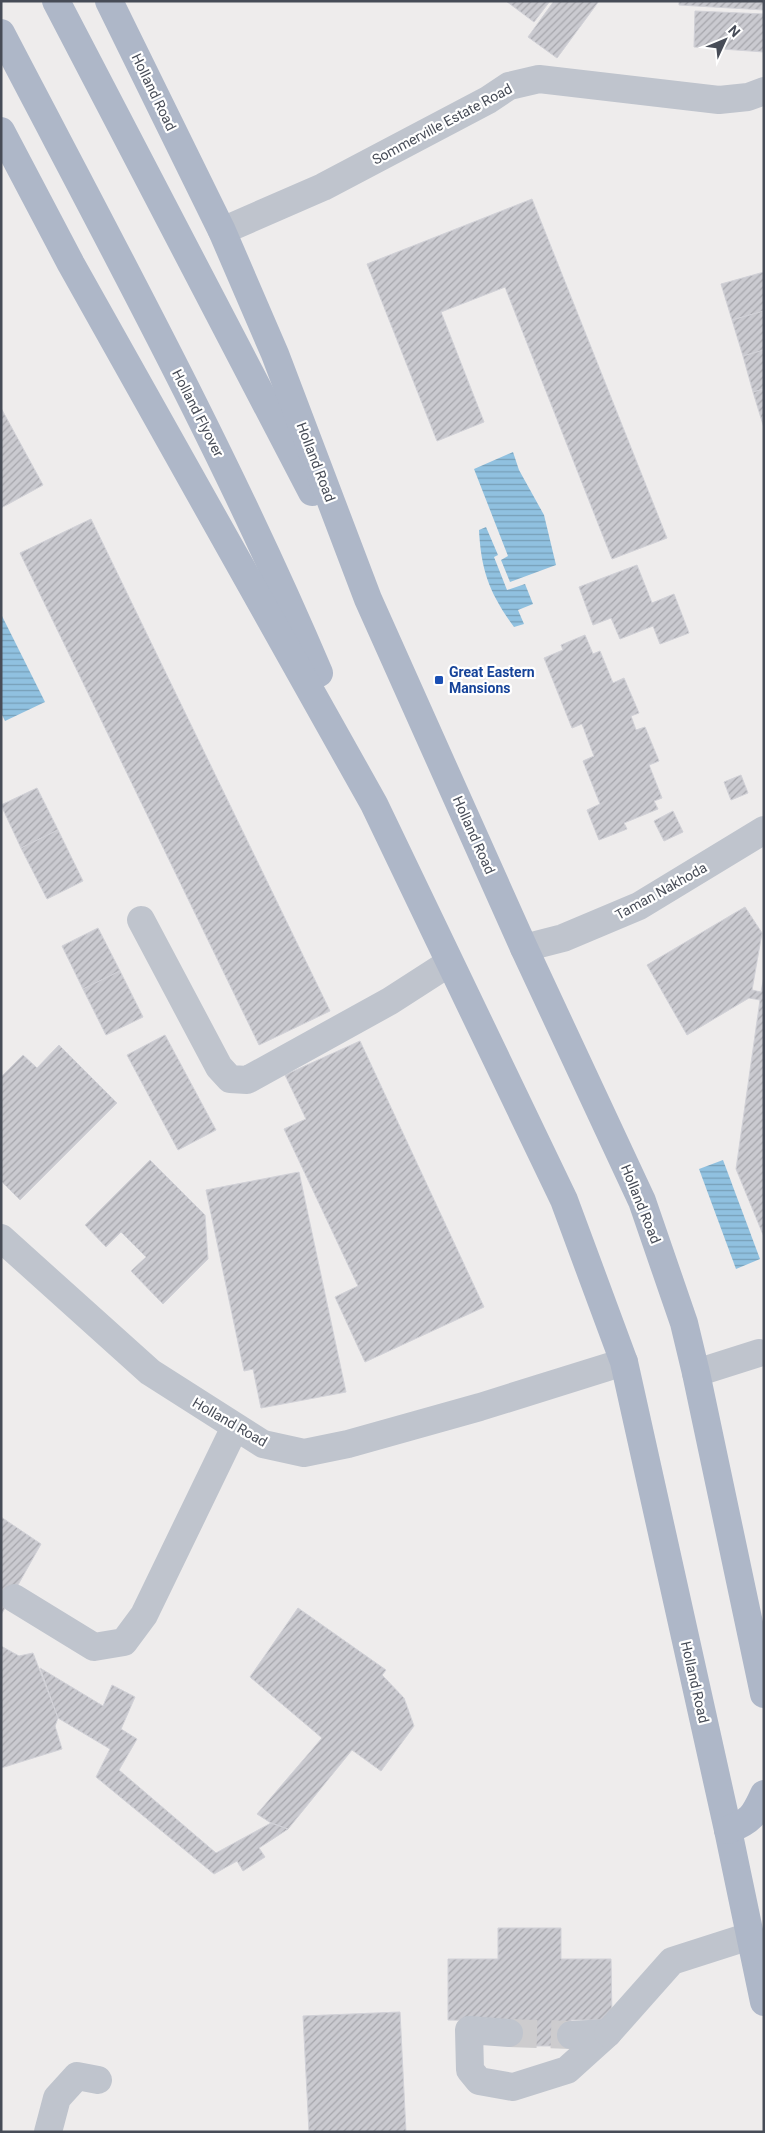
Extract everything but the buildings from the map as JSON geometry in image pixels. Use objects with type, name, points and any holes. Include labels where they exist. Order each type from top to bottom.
[{"type":"main road","points":[[56,1],[368,599]]},
{"type":"main road","name":"Holland Road","points":[[109,1],[222,231],[275,354],[368,599],[524,948],[642,1201],[684,1323],[764,1694]]},
{"type":"main road","name":"Holland Flyover","points":[[1,33],[200,416],[282,586],[374,804]]},
{"type":"main road","name":"Holland Road","points":[[1,131],[71,264],[374,804],[564,1200],[624,1362],[728,1830],[764,2002]]},
{"type":"main road","points":[[728,1830],[747,1822],[754,1814],[764,1794]]},
{"type":"street","name":"Sommerville Estate Road","points":[[222,231],[323,187],[488,100],[509,86],[539,79],[719,100],[748,97],[764,91]]},
{"type":"street","name":"Taman Nakhoda","points":[[524,948],[563,938],[639,906],[764,830]]},
{"type":"street","points":[[142,920],[219,1067],[230,1079],[247,1080],[390,1000],[449,963]]},
{"type":"street","name":"Holland Road","points":[[2,1240],[150,1372],[262,1444],[304,1453],[348,1444],[480,1407],[624,1362]]},
{"type":"street","points":[[696,1372],[759,1353]]},
{"type":"street","points":[[14,1598],[94,1648],[124,1642],[144,1615],[235,1427]]},
{"type":"street","points":[[509,2033],[469,2030],[470,2070],[479,2081],[513,2087],[568,2070],[608,2033],[672,1961],[750,1936]]},
{"type":"street","points":[[571,2034],[608,2033]]},
{"type":"street","points":[[48,2132],[57,2098],[77,2076],[98,2080]]},
{"type":"water","points":[[513,452],[519,470],[544,515],[556,565],[510,582],[501,560],[508,556],[474,469]]},
{"type":"water","points":[[486,527],[498,555],[494,557],[507,590],[525,584],[533,604],[518,610],[524,624],[514,627],[488,582],[482,558],[479,530]]},
{"type":"water","points":[[1,614],[45,702],[5,721],[1,713]]},
{"type":"water","points":[[723,1160],[760,1259],[736,1269],[699,1169]]},
{"type":"tunnel","points":[[509,2033],[571,2035]]},
{"type":"place","name":"Great Eastern Mansions","points":[[439,680]]}]
